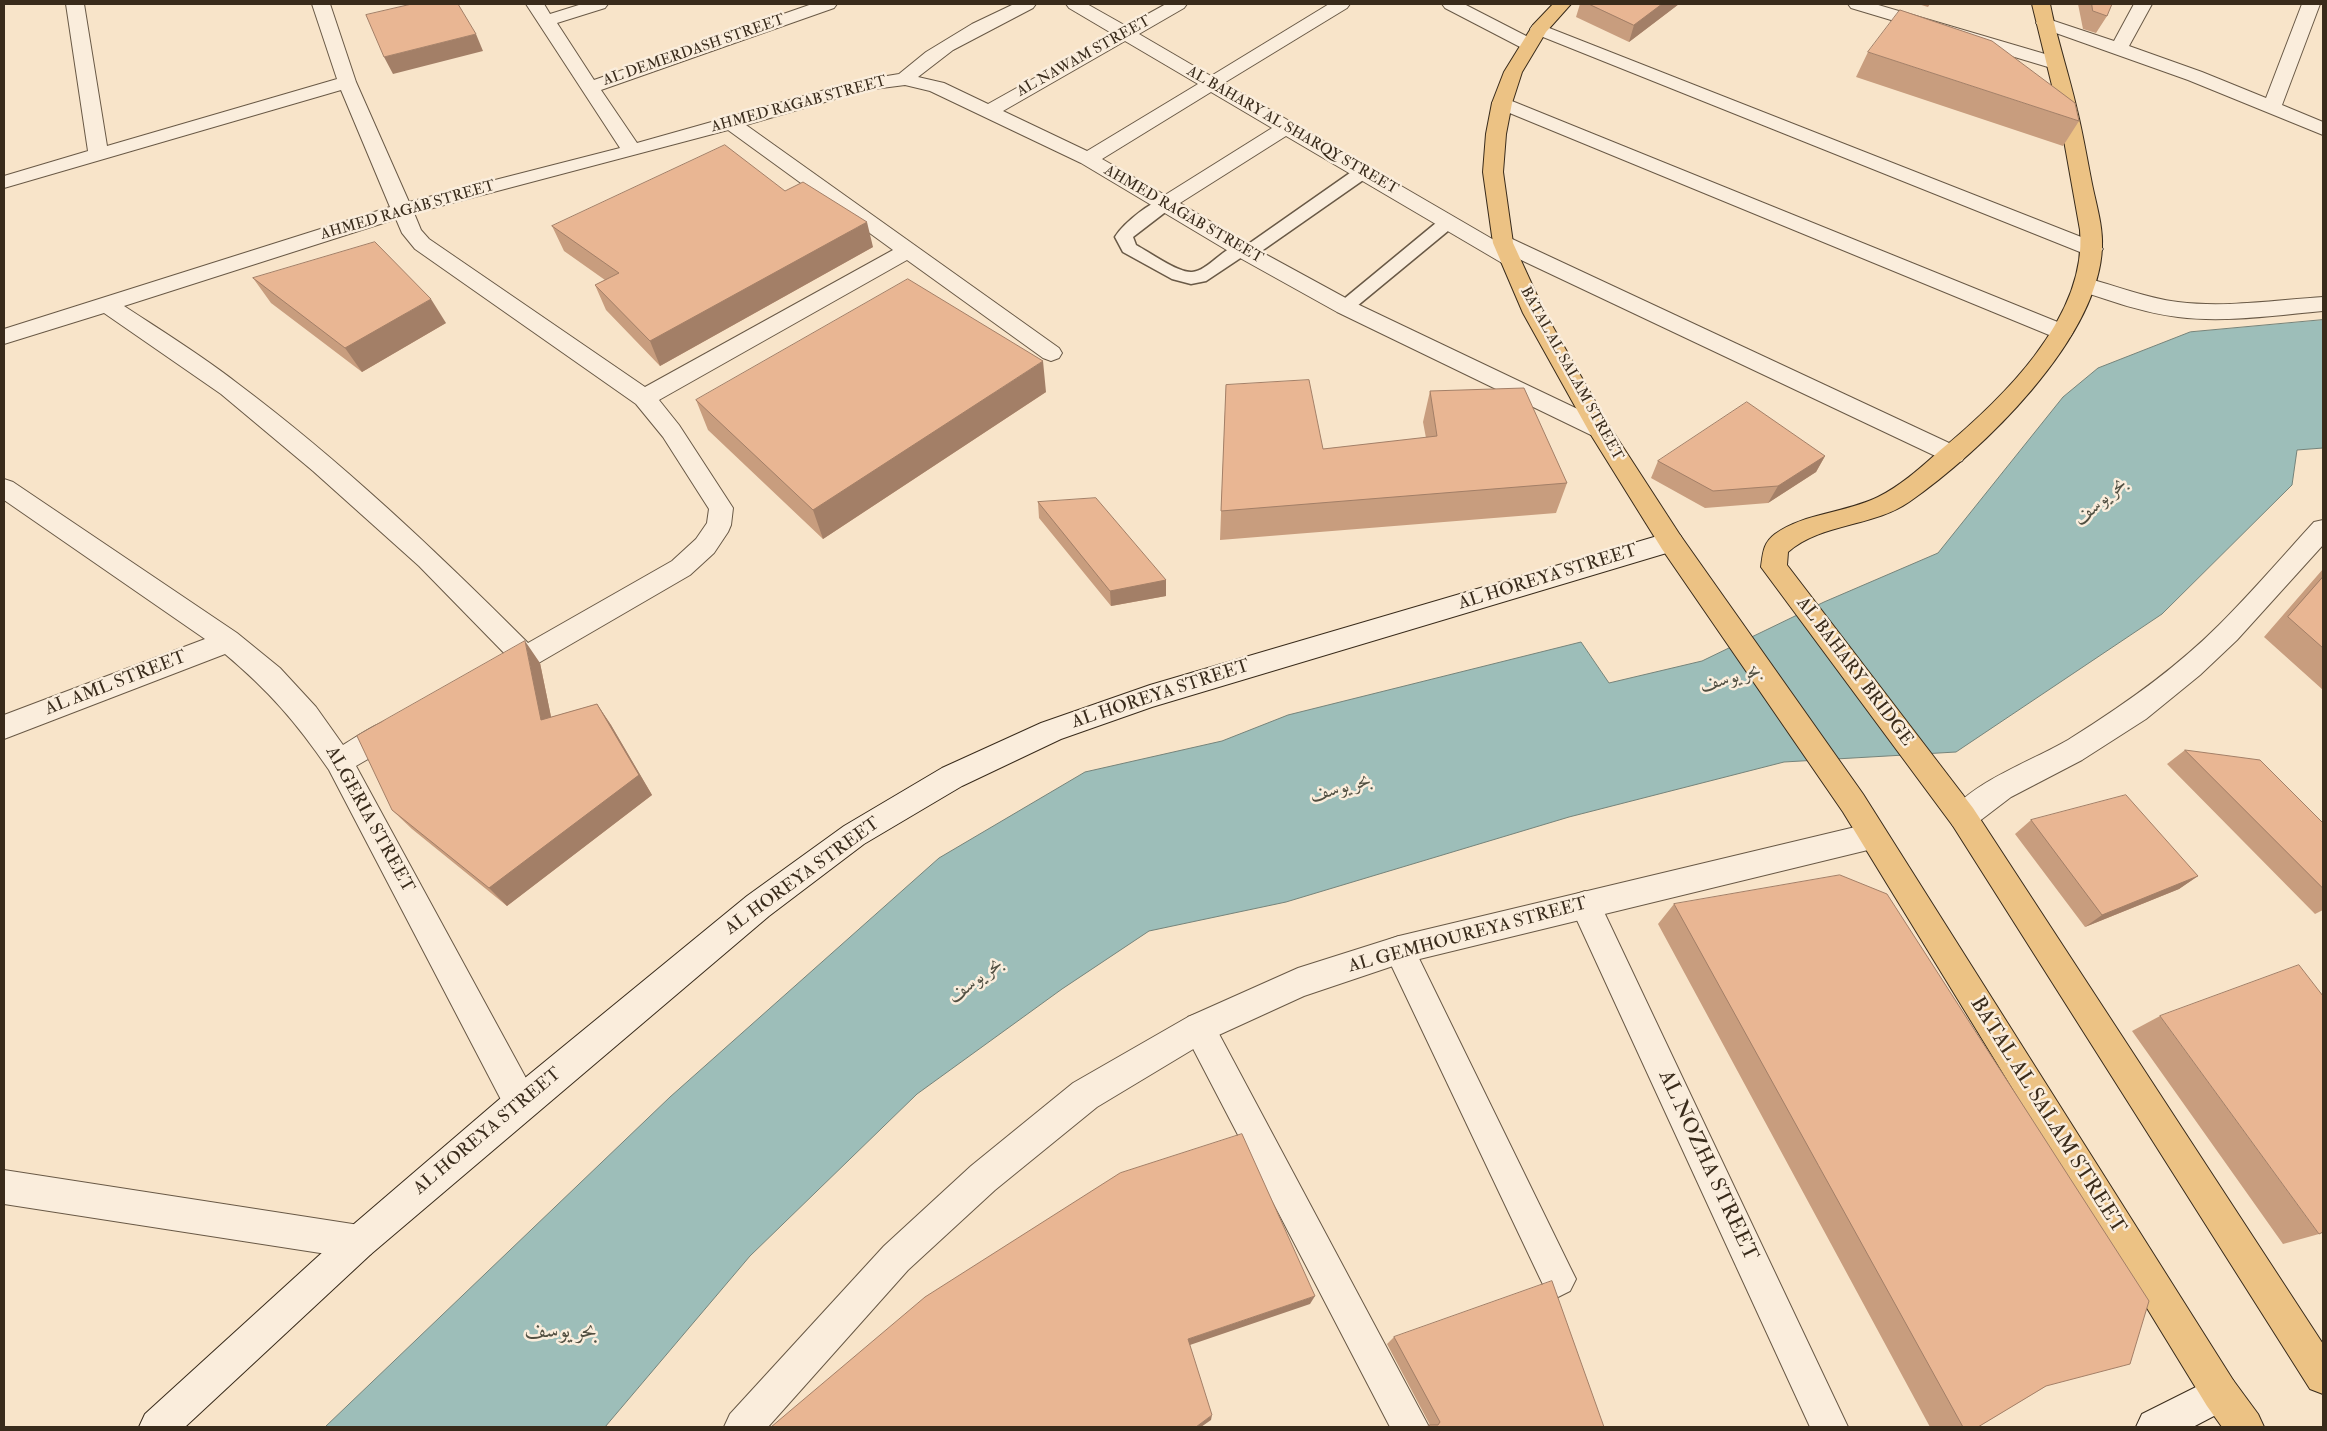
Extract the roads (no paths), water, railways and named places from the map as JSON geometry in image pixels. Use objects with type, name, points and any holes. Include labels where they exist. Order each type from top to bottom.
[{"type":"main road","name":"BATAL AL SALAM STREET","points":[[1562,4],[1534,36],[1513,72],[1502,103],[1496,134],[1493,172],[1506,250],[1534,313],[1600,429],[1671,542],[1853,803],[2220,1393],[2245,1427]]},
{"type":"main road","points":[[1954,455],[2041,363],[2062,332],[2086,285],[2092,249],[2089,219],[2067,110],[2043,13]]},
{"type":"main road","name":"AL BAHARY BRIDGE","points":[[1954,455],[1898,498],[1873,510],[1790,536],[1776,548],[1774,567],[1963,817]]},
{"type":"main road","points":[[1963,817],[2320,1370]]},
{"type":"street","points":[[75,4],[98,153]]},
{"type":"street","points":[[321,4],[347,82],[412,233],[422,244],[644,398],[671,431],[721,508],[719,525],[705,546],[681,568],[483,681]]},
{"type":"street","points":[[535,4],[589,88],[632,150]]},
{"type":"street","points":[[546,22],[599,4]]},
{"type":"street","name":"AL DEMERDASH STREET","points":[[589,88],[828,4]]},
{"type":"street","points":[[905,79],[918,65],[934,53],[1027,4]]},
{"type":"street","name":"AL BAHARY AL SHARQY STREET","points":[[1075,4],[1448,222],[1954,455]]},
{"type":"street","name":"AL NAWAM STREET","points":[[989,111],[1178,4]]},
{"type":"street","points":[[1088,159],[1341,4]]},
{"type":"street","points":[[1451,4],[2092,249]]},
{"type":"street","points":[[1857,4],[2055,63]]},
{"type":"street","points":[[2119,48],[2143,4]]},
{"type":"street","points":[[2272,107],[2311,4]]},
{"type":"street","points":[[2043,13],[2119,48],[2272,107],[2323,129]]},
{"type":"street","name":"AHMED RAGAB STREET","points":[[4,337],[402,210],[632,150],[864,84],[905,79],[937,87],[1088,159],[1166,203],[1244,251],[1345,307],[1600,429]]},
{"type":"street","points":[[4,182],[98,153],[347,82]]},
{"type":"street","points":[[1502,103],[2062,332]]},
{"type":"street","points":[[731,123],[1051,353]]},
{"type":"street","points":[[1166,203],[1287,127]]},
{"type":"street","points":[[644,398],[907,251]]},
{"type":"street","points":[[2086,285],[2128,299],[2194,311],[2323,304]]},
{"type":"street","points":[[106,304],[229,388],[321,465],[428,559],[525,657]]},
{"type":"street","name":"ALGERIA STREET","points":[[4,488],[228,642],[270,676],[300,708],[339,760],[521,1103]]},
{"type":"street","points":[[1963,817],[2001,788],[2072,752],[2143,706],[2192,667],[2228,633],[2323,529]]},
{"type":"street","name":"AL HOREYA STREET","points":[[158,1427],[360,1242],[521,1103],[758,906],[854,835],[952,777],[1051,730],[1150,696],[1671,542]]},
{"type":"street","name":"AL AML STREET","points":[[4,727],[228,642]]},
{"type":"street","points":[[339,760],[415,718]]},
{"type":"street","name":"AL GEMHOUREYA STREET","points":[[742,1427],[896,1258],[983,1178],[1084,1094],[1199,1028],[1298,983],[1399,950],[1872,836]]},
{"type":"street","name":"AL NOZHA STREET","points":[[1585,906],[1829,1427]]},
{"type":"street","points":[[1399,950],[1558,1279]]},
{"type":"street","points":[[1199,1028],[1410,1427]]},
{"type":"street","points":[[4,1187],[360,1242]]},
{"type":"street","points":[[2155,1427],[2220,1393]]},
{"type":"lane","points":[[1166,203],[1128,230],[1124,237],[1129,248],[1178,275],[1191,278],[1200,276],[1244,251],[1363,172]]},
{"type":"lane","points":[[1345,307],[1448,222]]},
{"type":"water","name":"بحر يوسف","points":[[2323,320],[2323,448],[2297,450],[2292,485],[2162,614],[1956,752],[1784,762],[1569,817],[1286,902],[1149,931],[1062,989],[917,1094],[750,1256],[605,1427],[325,1427],[670,1097],[939,858],[1085,772],[1222,741],[1288,715],[1581,642],[1609,683],[1702,661],[1824,602],[1938,553],[2063,397],[2098,368],[2190,332]]}]
